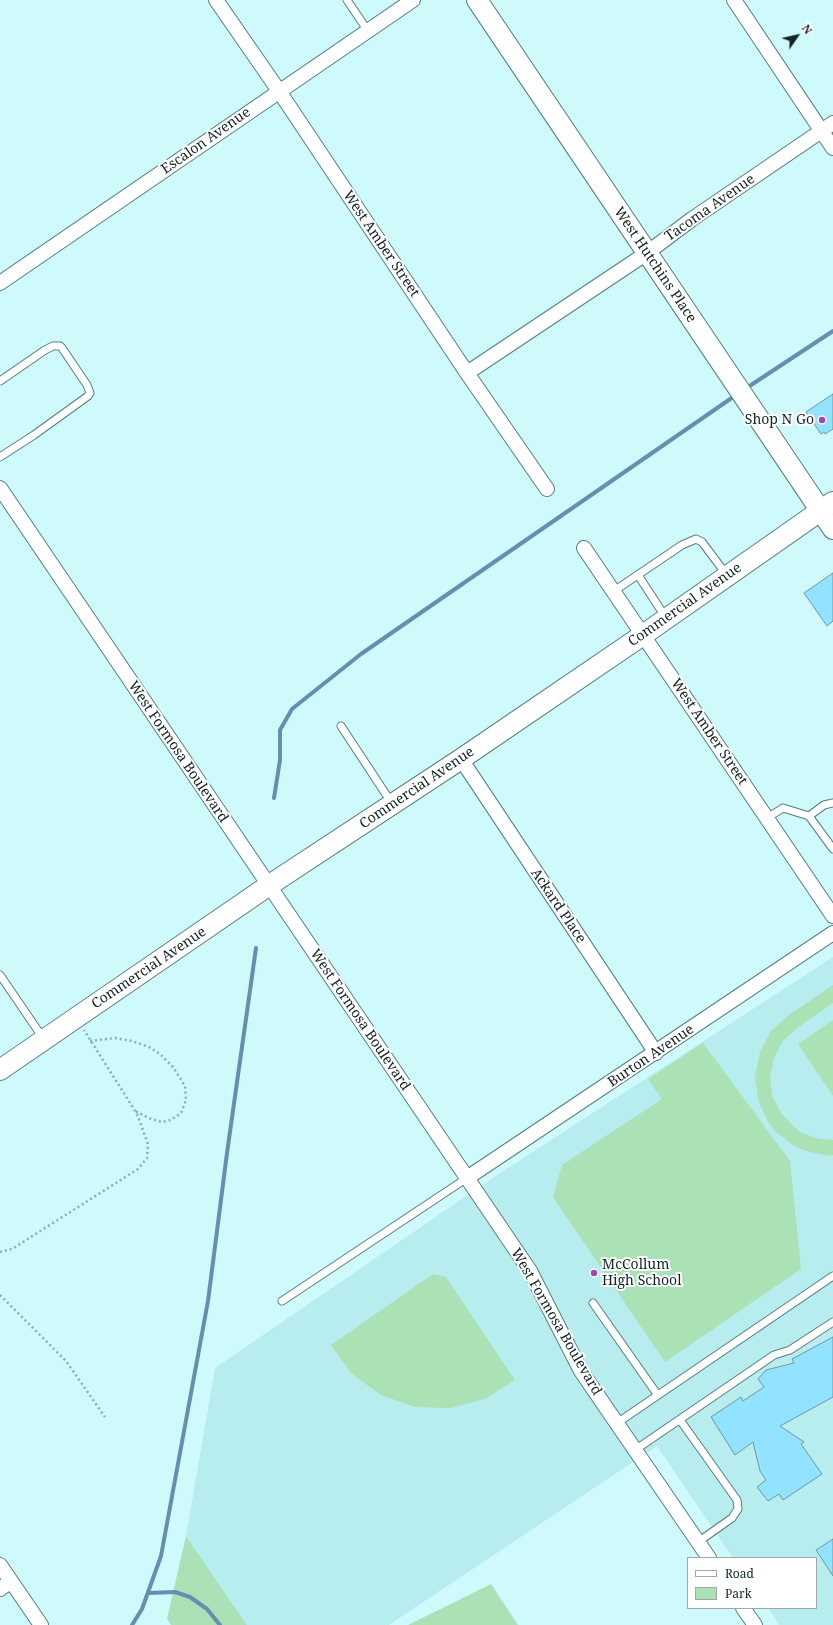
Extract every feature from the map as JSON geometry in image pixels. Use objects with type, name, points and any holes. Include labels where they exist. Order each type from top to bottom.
[{"type":"street","name":"West Amber Street","points":[[216,0],[279,91],[466,373],[547,489]]},
{"type":"street","name":"Escalon Avenue","points":[[0,283],[413,0]]},
{"type":"street","name":"West Hutchins Place","points":[[477,0],[752,409],[827,507],[833,529]]},
{"type":"street","points":[[734,0],[827,127],[833,148]]},
{"type":"street","name":"Tacoma Avenue","points":[[466,373],[647,253],[692,219],[827,127]]},
{"type":"street","name":"West Formosa Boulevard","points":[[0,488],[530,1271],[581,1371],[708,1557]]},
{"type":"street","name":"Commercial Avenue","points":[[0,1070],[268,886],[461,759],[827,507]]},
{"type":"street","name":"West Amber Street","points":[[584,548],[833,916]]},
{"type":"street","name":"Ackard Place","points":[[461,759],[656,1053]]},
{"type":"street","name":"Burton Avenue","points":[[467,1178],[656,1053],[833,933]]},
{"type":"street","points":[[0,1564],[6,1585],[41,1625]]},
{"type":"street","points":[[744,1609],[755,1625]]},
{"type":"lane","points":[[347,0],[368,31]]},
{"type":"lane","points":[[0,381],[45,350],[53,346],[60,346],[87,385],[90,393],[34,435],[0,457]]},
{"type":"lane","points":[[614,591],[682,545],[696,539],[702,542],[727,576]]},
{"type":"lane","points":[[638,575],[666,619]]},
{"type":"lane","points":[[341,726],[392,804]]},
{"type":"lane","points":[[809,816],[824,804],[833,804]]},
{"type":"lane","points":[[767,818],[783,808],[809,816],[833,849]]},
{"type":"lane","points":[[0,976],[44,1040]]},
{"type":"lane","points":[[282,1301],[467,1178]]},
{"type":"lane","points":[[617,1423],[657,1394],[833,1277]]},
{"type":"lane","points":[[593,1303],[657,1394]]},
{"type":"lane","points":[[635,1450],[774,1355],[790,1350],[833,1322]]},
{"type":"lane","points":[[680,1420],[737,1500],[738,1509],[732,1518],[698,1542]]},
{"type":"path","points":[[0,1252],[12,1249],[138,1169],[147,1158],[148,1144],[134,1111],[76,1018]]},
{"type":"path","points":[[90,1041],[115,1038],[132,1041],[149,1047],[173,1067],[186,1086],[186,1100],[181,1113],[171,1120],[162,1122],[151,1119],[134,1111]]},
{"type":"path","points":[[0,1295],[66,1361],[105,1417]]},
{"type":"shaded area","name":"McCollum High School","points":[[833,957],[833,1625],[779,1625],[769,1609],[817,1609],[817,1557],[732,1557],[657,1446],[389,1625],[247,1625],[186,1536],[215,1368],[494,1177]]},
{"type":"green space","points":[[833,985],[833,1003],[797,1028],[783,1041],[774,1058],[770,1076],[772,1096],[781,1113],[802,1133],[820,1139],[833,1140],[833,1155],[829,1156],[806,1151],[794,1146],[775,1131],[768,1122],[758,1100],[755,1076],[760,1052],[771,1031],[789,1015]]},
{"type":"green space","points":[[833,1020],[833,1096],[798,1044]]},
{"type":"green space","points":[[703,1043],[790,1161],[801,1269],[665,1362],[553,1197],[562,1165],[662,1099],[648,1079]]},
{"type":"green space","points":[[433,1274],[446,1277],[515,1380],[485,1399],[450,1408],[415,1407],[381,1395],[352,1374],[331,1345]]},
{"type":"green space","points":[[186,1536],[247,1625],[171,1625],[167,1619]]},
{"type":"green space","points":[[491,1584],[518,1625],[408,1625]]},
{"type":"building","name":"Shop N Go","points":[[833,394],[833,429],[825,434],[824,432],[821,434],[806,412]]},
{"type":"building","points":[[833,573],[833,621],[827,626],[804,593]]},
{"type":"building","points":[[833,1337],[833,1397],[780,1426],[804,1442],[801,1444],[822,1474],[783,1500],[779,1494],[768,1501],[757,1487],[766,1480],[760,1471],[753,1442],[735,1455],[711,1417],[741,1397],[743,1401],[764,1387],[758,1379],[766,1370],[794,1363],[792,1359]]},
{"type":"building","points":[[833,1539],[833,1576],[816,1550]]},
{"type":"waterway","points":[[745,389],[833,331]]},
{"type":"waterway","points":[[274,798],[280,760],[280,730],[292,709],[361,654],[736,395]]},
{"type":"waterway","points":[[132,1625],[142,1609],[161,1556],[208,1301],[256,948]]},
{"type":"waterway","points":[[148,1593],[175,1592],[190,1597],[207,1609],[220,1625]]},
{"type":"place","name":"Shop N Go","points":[[822,420]]},
{"type":"place","name":"McCollum High School","points":[[594,1273]]}]
